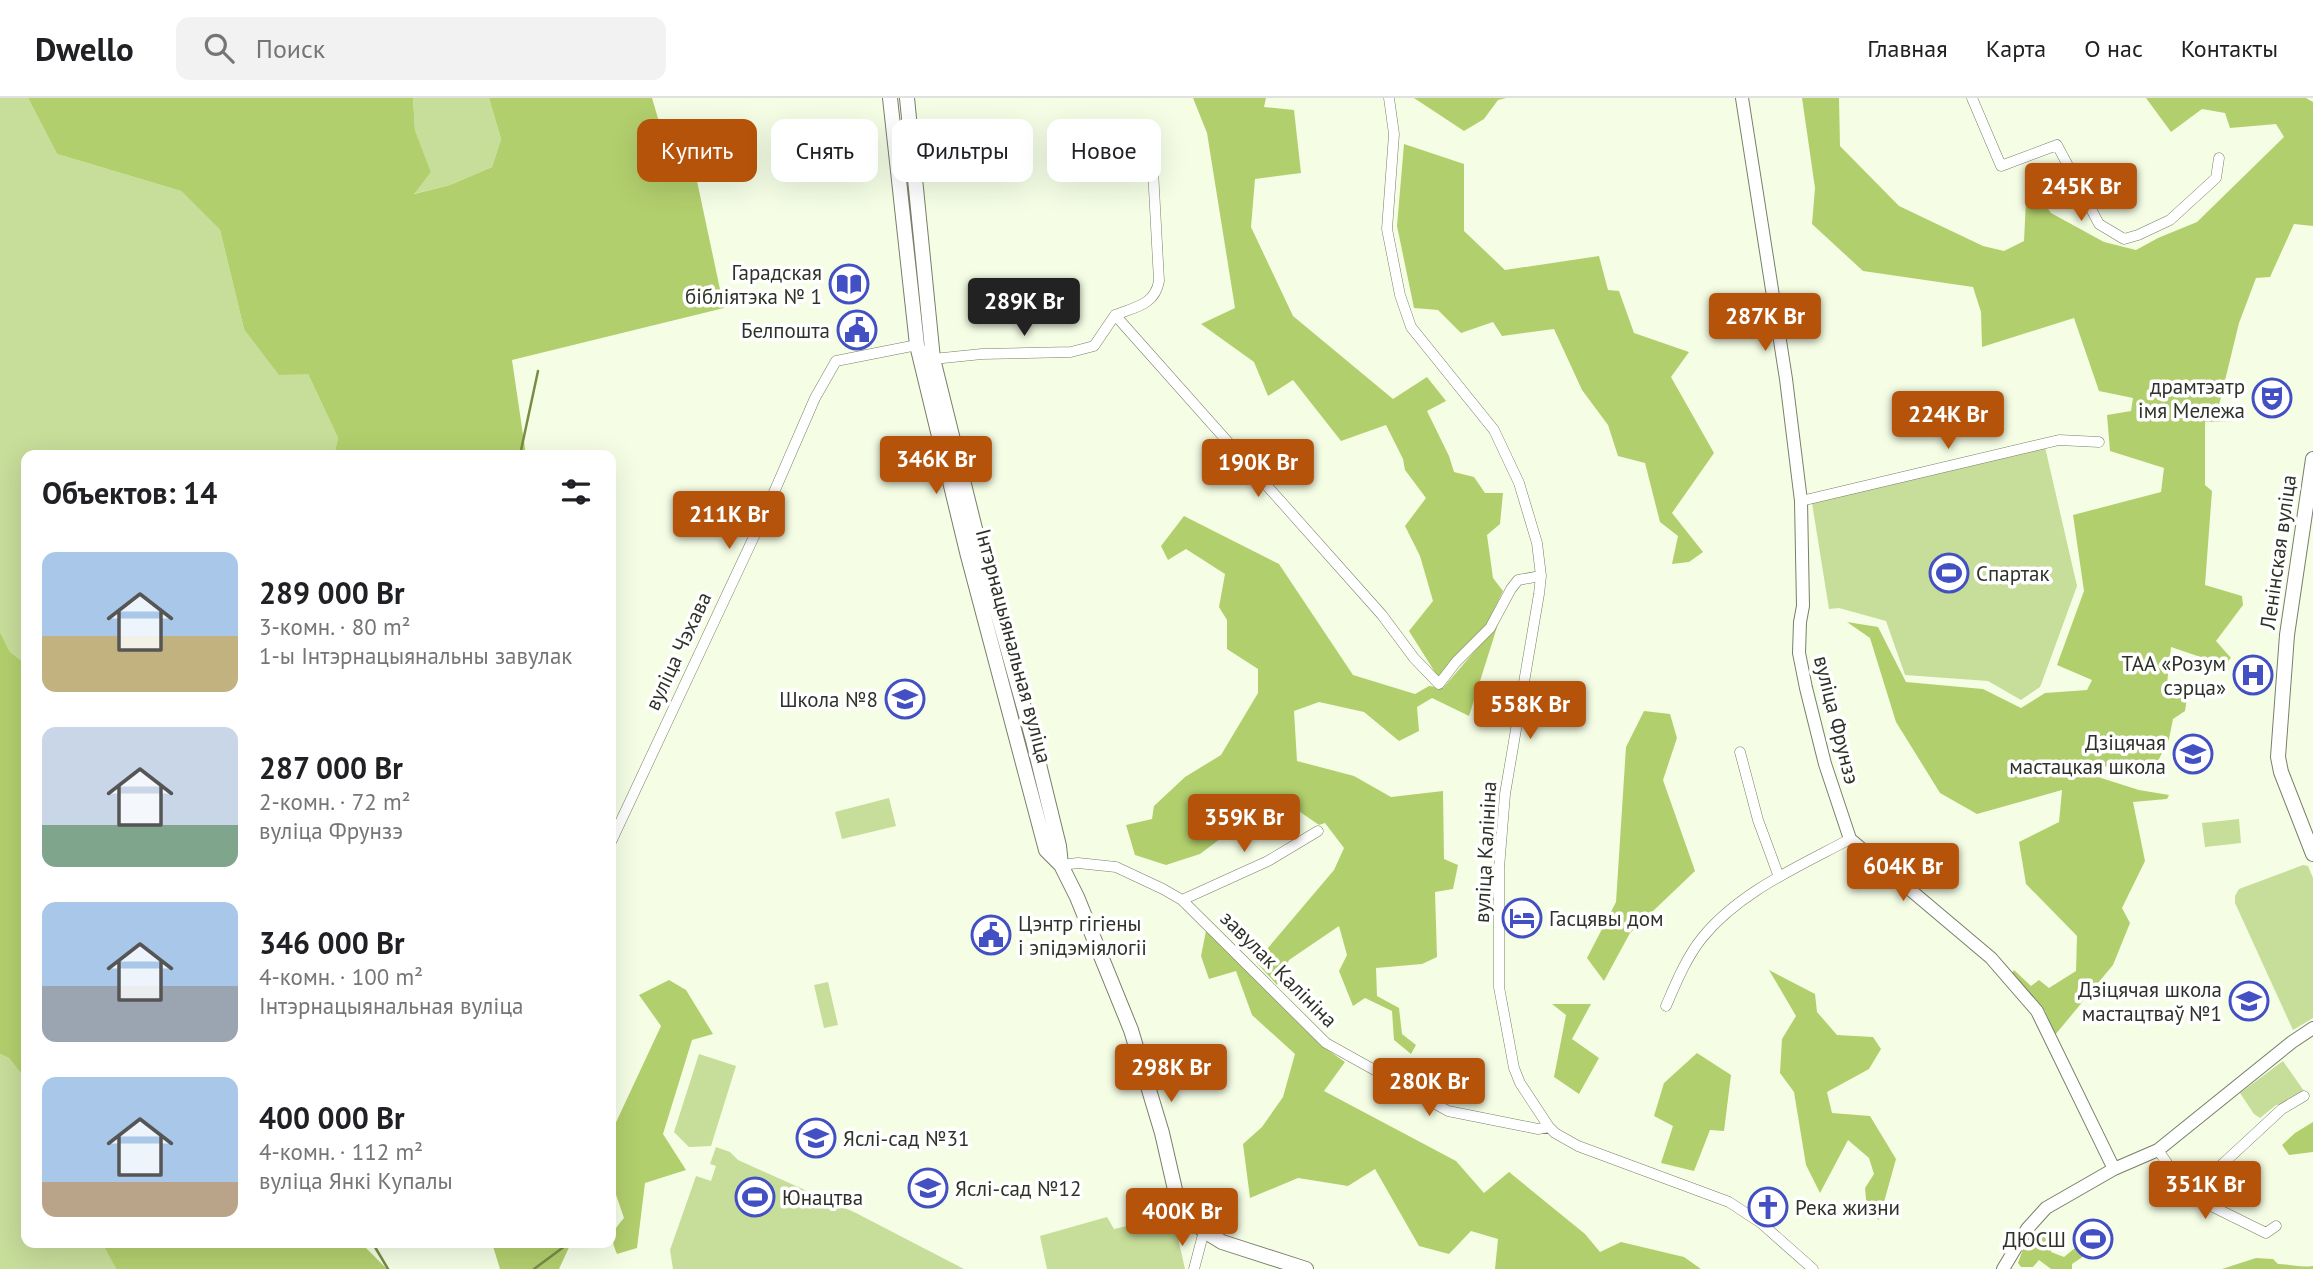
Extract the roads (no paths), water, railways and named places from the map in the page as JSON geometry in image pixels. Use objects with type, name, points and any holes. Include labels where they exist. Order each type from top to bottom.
[{"type":"main road","name":"Інтэрнацыянальная вуліца","points":[[890,98],[924,344],[975,554],[1034,740],[1059,846],[1061,866],[1077,897],[1131,1030],[1162,1133],[1180,1207],[1204,1231],[1222,1242],[1306,1269]]},
{"type":"main road","name":"Інтэрнацыянальная вуліца","points":[[906,98],[924,344],[933,359],[975,554]]},
{"type":"main road","name":"Ленінская вуліца","points":[[2313,459],[2287,635],[2278,757],[2281,772],[2313,854]]},
{"type":"street","name":"вуліца Калініна","points":[[1389,98],[1394,134],[1387,229],[1400,295],[1411,327],[1494,430],[1519,483],[1537,543],[1541,576],[1505,794],[1499,868],[1499,987],[1514,1068],[1520,1083],[1555,1133],[1578,1146],[1729,1202],[1761,1223],[1813,1269]]},
{"type":"street","name":"вуліца Фрунзэ","points":[[1742,98],[1786,379],[1801,501],[1803,606],[1799,653],[1825,764],[1850,839]]},
{"type":"street","points":[[1972,98],[2001,166],[2057,145],[2099,224],[2124,239],[2170,220],[2216,178],[2219,158]]},
{"type":"street","points":[[933,359],[1071,352],[1094,346],[1115,316],[1150,301],[1157,293],[1159,281],[1154,182]]},
{"type":"street","points":[[1115,316],[1382,615],[1414,658],[1439,684],[1456,662],[1490,628],[1518,580],[1541,576]]},
{"type":"street","name":"вуліца Чэхава","points":[[616,831],[765,513],[815,398],[836,361],[924,344]]},
{"type":"street","points":[[1801,501],[2059,440],[2099,442]]},
{"type":"street","points":[[1740,752],[1758,820],[1779,877]]},
{"type":"street","name":"завулак Калініна","points":[[1182,900],[1268,860],[1318,831]]},
{"type":"street","points":[[1666,1006],[1700,940],[1731,908],[1779,877],[1850,839],[1991,958],[2037,1011],[2113,1169]]},
{"type":"street","name":"завулак Калініна","points":[[1061,866],[1078,863],[1116,867],[1182,900],[1326,1044],[1448,1111],[1538,1129],[1549,1127]]},
{"type":"street","points":[[2003,1269],[2027,1229],[2046,1208],[2113,1169],[2158,1150],[2313,1028]]},
{"type":"street","points":[[2189,1195],[2282,1109],[2304,1096]]},
{"type":"street","points":[[2158,1150],[2189,1195],[2266,1233],[2276,1226]]},
{"type":"street","points":[[1194,1269],[1204,1231]]},
{"type":"waterway","points":[[521,450],[538,371]]},
{"type":"waterway","points":[[376,1248],[388,1269]]},
{"type":"waterway","points":[[534,1269],[562,1248]]},
{"type":"place","name":"Гарадская бібліятэка № 1","points":[[849,284]]},
{"type":"place","name":"Белпошта","points":[[857,330]]},
{"type":"place","name":"драмтэатр імя Мележа","points":[[2272,398]]},
{"type":"place","name":"Спартак","points":[[1949,573]]},
{"type":"place","name":"ТАА «Розум сэрца»","points":[[2253,675]]},
{"type":"place","name":"Школа №8","points":[[905,699]]},
{"type":"place","name":"Дзіцячая мастацкая школа","points":[[2193,754]]},
{"type":"place","name":"Гасцявы дом","points":[[1522,918]]},
{"type":"place","name":"Цэнтр гігіены і эпідэміялогіі","points":[[991,935]]},
{"type":"place","name":"Дзіцячая школа мастацтваў №1","points":[[2249,1001]]},
{"type":"place","name":"Яслі-сад №31","points":[[816,1138]]},
{"type":"place","name":"Яслі-сад №12","points":[[928,1188]]},
{"type":"place","name":"Юнацтва","points":[[755,1197]]},
{"type":"place","name":"Река жизни","points":[[1768,1207]]},
{"type":"place","name":"ДЮСШ","points":[[2093,1239]]}]
